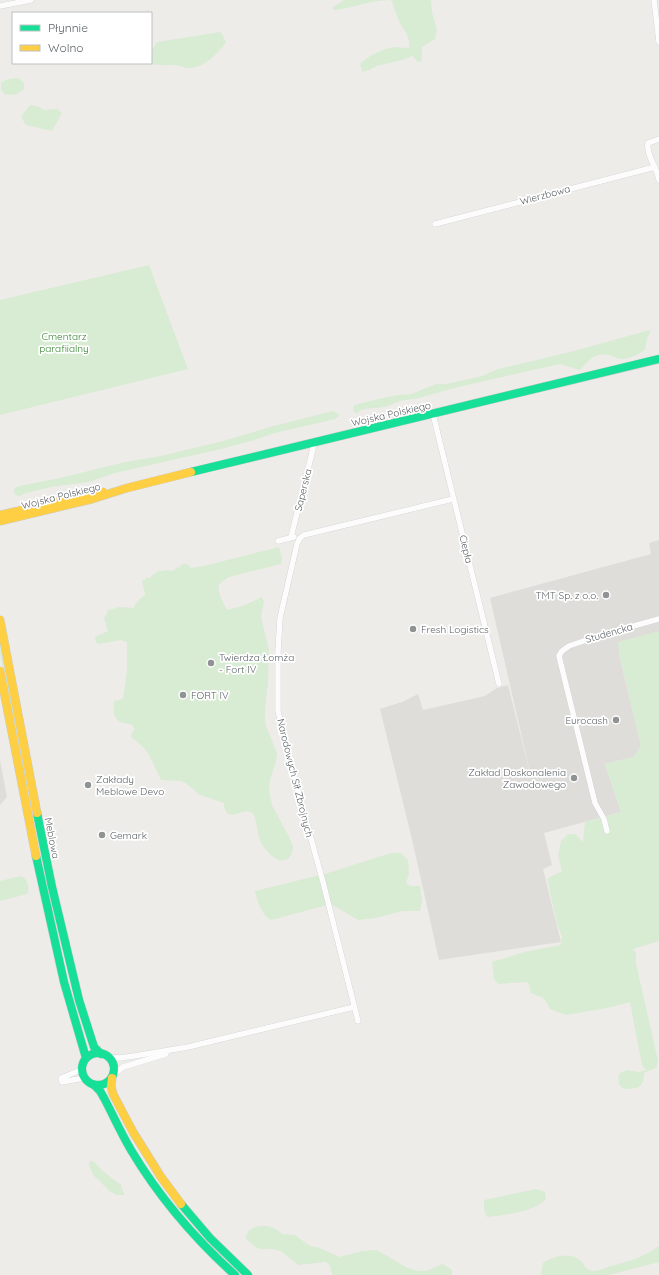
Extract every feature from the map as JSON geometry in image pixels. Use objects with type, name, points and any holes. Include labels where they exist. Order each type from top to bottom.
[{"type":"main road","name":"Wojska Polskiego","points":[[2,519],[87,494],[127,488],[659,359]]},
{"type":"main road","points":[[0,527],[2,519]]},
{"type":"main road","name":"Meblowa","points":[[0,620],[45,855],[57,908],[81,1007],[94,1047],[105,1055]]},
{"type":"main road","name":"Meblowa","points":[[0,671],[37,866],[66,988],[86,1058]]},
{"type":"main road","points":[[235,1275],[204,1245],[166,1201],[131,1148],[100,1091],[94,1085],[90,1084],[83,1074],[82,1064],[86,1058],[94,1054],[105,1055],[113,1063],[114,1071],[110,1084],[112,1091],[124,1116],[152,1164],[198,1225],[225,1254],[248,1275]]},
{"type":"main road","points":[[94,1085],[104,1084],[112,1077]]},
{"type":"street","points":[[0,6],[31,0]]},
{"type":"street","points":[[654,0],[659,42]]},
{"type":"street","points":[[659,139],[648,143],[649,154],[659,180]]},
{"type":"street","name":"Wierzbowa","points":[[435,224],[655,167]]},
{"type":"street","name":"Ciepła","points":[[433,414],[499,684]]},
{"type":"street","name":"Saperska","points":[[291,537],[313,449],[312,443]]},
{"type":"street","points":[[278,541],[291,537],[300,538],[308,533],[453,499]]},
{"type":"street","name":"Narodowych Sił Zbrojnych","points":[[300,538],[297,544],[280,618],[278,651],[278,711],[283,737],[323,882],[358,1021]]},
{"type":"street","name":"Studencka","points":[[607,830],[604,819],[595,804],[559,656],[562,651],[569,646],[598,636],[659,619]]},
{"type":"street","points":[[112,1077],[123,1067],[188,1047],[354,1007]]},
{"type":"street","points":[[105,1055],[120,1058],[188,1047]]},
{"type":"street","points":[[83,1074],[62,1080],[83,1074]]},
{"type":"shaded area","points":[[659,540],[659,645],[619,654],[641,745],[634,757],[605,764],[621,812],[544,833],[552,865],[543,869],[561,942],[439,960],[411,835],[380,709],[402,702],[418,694],[423,710],[485,696],[497,688],[508,685],[532,781],[490,598],[651,554],[649,543]]},
{"type":"shaded area","points":[[0,760],[7,797],[0,805]]},
{"type":"green space","points":[[344,0],[388,0],[335,10],[332,8]]},
{"type":"green space","points":[[388,0],[431,0],[432,12],[437,30],[435,39],[422,47],[421,62],[417,61],[413,56],[377,66],[362,72],[360,64],[376,53],[395,47],[409,48],[407,35],[400,23],[392,1]]},
{"type":"green space","points":[[221,32],[226,42],[214,56],[204,64],[192,68],[186,68],[176,65],[152,64],[152,50],[157,42]]},
{"type":"green space","points":[[18,78],[24,83],[24,89],[15,94],[4,94],[1,89],[1,82]]},
{"type":"green space","points":[[30,105],[37,106],[44,110],[57,109],[62,113],[52,131],[26,125],[21,117]]},
{"type":"green space","name":"Cmentarz parafiialny","points":[[149,265],[188,369],[0,415],[0,300]]},
{"type":"green space","points":[[651,330],[647,339],[645,350],[627,358],[620,359],[604,354],[592,358],[580,370],[560,364],[454,388],[419,398],[400,401],[385,407],[364,409],[359,411],[357,414],[353,411],[354,405],[391,396],[411,394],[436,384],[446,384],[482,376],[498,369],[570,352]]},
{"type":"green space","points":[[333,411],[340,415],[335,419],[275,433],[217,450],[115,473],[89,482],[51,487],[26,493],[20,496],[15,495],[14,490],[19,486],[60,478],[125,462],[161,456]]},
{"type":"green space","points":[[279,547],[282,558],[281,564],[229,577],[219,585],[219,591],[227,610],[245,605],[262,597],[264,602],[261,617],[269,650],[265,721],[277,753],[269,790],[272,805],[293,847],[292,853],[288,859],[284,860],[276,859],[268,853],[263,846],[253,813],[241,812],[230,815],[225,810],[224,803],[200,795],[187,784],[181,781],[161,780],[149,755],[144,748],[131,737],[132,732],[135,729],[131,724],[118,721],[114,711],[114,701],[123,699],[127,671],[127,642],[121,640],[99,644],[96,642],[95,637],[108,631],[104,618],[107,611],[119,607],[134,608],[136,603],[145,594],[142,581],[150,578],[157,572],[163,570],[173,571],[177,567],[179,568],[182,564],[187,564],[191,568],[208,565]]},
{"type":"green space","points":[[659,631],[659,941],[633,949],[636,953],[636,963],[658,1061],[656,1068],[644,1073],[643,1082],[641,1085],[632,1089],[624,1089],[620,1086],[619,1082],[620,1073],[628,1070],[638,1072],[646,1070],[642,1065],[630,1002],[607,1008],[566,1015],[550,1009],[542,997],[531,993],[528,982],[498,984],[494,979],[492,962],[524,952],[561,945],[562,937],[557,923],[547,879],[562,871],[558,856],[561,841],[568,834],[575,834],[583,842],[585,822],[621,812],[605,764],[634,757],[641,745],[619,653],[618,642]]},
{"type":"green space","points":[[0,633],[29,787],[25,788],[0,654]]},
{"type":"green space","points":[[391,853],[400,853],[408,860],[409,874],[406,882],[410,886],[420,886],[422,902],[420,911],[402,911],[376,918],[358,920],[331,904],[271,920],[265,915],[255,891],[328,873]]},
{"type":"green space","points":[[21,876],[28,884],[29,889],[27,894],[0,901],[0,881]]},
{"type":"green space","points":[[90,1161],[93,1161],[121,1185],[124,1195],[117,1195],[109,1191],[94,1176],[89,1165]]},
{"type":"green space","points":[[535,1189],[545,1192],[546,1199],[541,1203],[527,1210],[487,1217],[484,1210],[484,1200]]},
{"type":"green space","points":[[259,1226],[272,1227],[282,1234],[295,1235],[310,1246],[317,1247],[340,1257],[362,1251],[377,1250],[406,1267],[418,1271],[426,1271],[443,1264],[452,1270],[452,1275],[332,1275],[330,1266],[326,1262],[298,1265],[281,1251],[273,1249],[260,1249],[254,1246],[246,1239],[246,1236],[250,1230]]},
{"type":"green space","points":[[659,1246],[659,1262],[609,1275],[541,1275],[543,1263],[560,1256],[574,1257],[589,1270],[595,1271],[636,1259]]},
{"type":"traffic: fast","points":[[191,472],[659,359]]},
{"type":"traffic: fast","points":[[37,813],[52,887],[79,1000],[94,1047],[101,1054]]},
{"type":"traffic: fast","points":[[36,856],[64,982],[86,1058]]},
{"type":"traffic: fast","points":[[95,1053],[101,1053],[111,1060],[114,1069],[113,1075],[107,1082],[101,1085],[95,1085],[85,1078],[82,1072],[82,1066],[89,1056],[95,1053]]},
{"type":"traffic: fast","points":[[94,1085],[100,1091],[131,1150],[153,1184],[191,1232],[235,1275]]},
{"type":"traffic: fast","points":[[181,1204],[210,1238],[248,1275]]},
{"type":"traffic: slow","points":[[0,521],[92,499],[127,488],[191,472]]},
{"type":"traffic: slow","points":[[0,515],[103,492]]},
{"type":"traffic: slow","points":[[0,620],[37,813]]},
{"type":"traffic: slow","points":[[0,671],[36,856]]},
{"type":"traffic: slow","points":[[112,1078],[111,1086],[113,1094],[133,1132],[161,1177],[181,1204]]},
{"type":"place","name":"TMT Sp. z o.o.","points":[[606,595]]},
{"type":"place","name":"Fresh Logistics","points":[[413,629]]},
{"type":"place","name":"Twierdza Łomża - Fort IV","points":[[211,663]]},
{"type":"place","name":"FORT IV","points":[[183,695]]},
{"type":"place","name":"Eurocash","points":[[616,720]]},
{"type":"place","name":"Zakład Doskonalenia Zawodowego","points":[[574,778]]},
{"type":"place","name":"Zakłady Meblowe Devo","points":[[88,785]]},
{"type":"place","name":"Gemark","points":[[102,835]]}]
